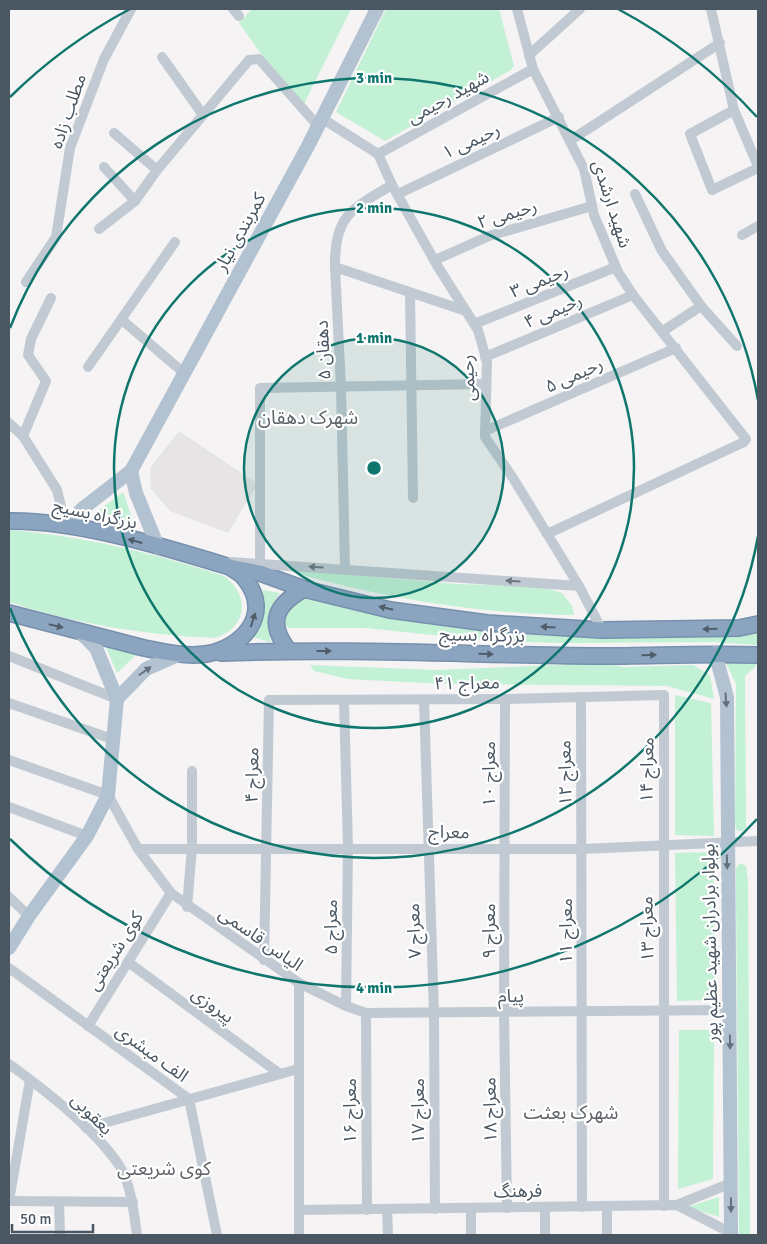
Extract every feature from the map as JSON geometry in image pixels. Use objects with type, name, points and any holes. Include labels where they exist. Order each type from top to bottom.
[{"type":"highway","name":"بزرگراه بسیج","points":[[9,521],[66,526],[260,573],[304,589],[399,611],[486,623],[602,630],[739,628],[758,624]]},
{"type":"highway","name":"بزرگراه بسیج","points":[[205,654],[238,643],[250,630],[256,612],[254,594],[245,578],[230,567]]},
{"type":"highway","points":[[289,651],[281,641],[276,627],[278,610],[288,598],[304,589]]},
{"type":"highway","name":"بزرگراه بسیج","points":[[9,613],[137,647],[180,654],[289,651],[601,656],[715,653],[758,655]]},
{"type":"main road","name":"کمربندی نیار","points":[[131,471],[321,123],[377,9]]},
{"type":"main road","points":[[66,526],[82,509],[131,471],[136,494],[158,547]]},
{"type":"main road","points":[[9,948],[29,916],[87,836],[108,795],[117,699],[96,648],[80,632]]},
{"type":"main road","name":"بولوار برادران شهید عظیم‌ پور","points":[[715,653],[727,697],[731,1234]]},
{"type":"main road","points":[[117,699],[146,669],[180,654]]},
{"type":"street","name":"مطلب زاده","points":[[26,282],[56,237],[70,148],[104,59],[131,9]]},
{"type":"street","name":"شهید ارشدی","points":[[517,9],[533,69],[571,140],[584,169],[592,206],[616,267],[634,295],[746,439],[744,442],[547,534]]},
{"type":"street","points":[[529,55],[580,9]]},
{"type":"street","points":[[711,9],[734,110],[758,167],[712,190],[690,134],[734,110]]},
{"type":"street","points":[[571,140],[720,43]]},
{"type":"street","points":[[162,57],[203,115]]},
{"type":"street","points":[[99,229],[134,201],[157,170],[249,60],[259,60],[321,123],[378,154]]},
{"type":"street","name":"شهید رحیمی","points":[[378,154],[533,69]]},
{"type":"street","name":"رحیمی ۱","points":[[335,267],[334,243],[339,228],[348,216],[365,201],[559,117]]},
{"type":"street","points":[[114,133],[157,170]]},
{"type":"street","name":"رحیمی","points":[[378,154],[395,189],[435,260],[474,324],[485,357],[485,437],[513,478],[579,586],[602,630]]},
{"type":"street","points":[[104,167],[134,201]]},
{"type":"street","points":[[635,194],[662,251],[702,306],[737,346]]},
{"type":"street","name":"رحیمی ۲","points":[[435,260],[489,236],[592,206]]},
{"type":"street","points":[[742,235],[758,226]]},
{"type":"street","points":[[88,367],[175,242]]},
{"type":"street","points":[[335,267],[466,311]]},
{"type":"street","name":"دهقان ۵","points":[[335,267],[341,387],[345,569]]},
{"type":"street","name":"رحیمی ۳","points":[[474,324],[616,267]]},
{"type":"street","points":[[410,293],[413,498]]},
{"type":"street","name":"رحیمی ۴","points":[[485,357],[634,295]]},
{"type":"street","points":[[23,436],[46,381],[28,355],[31,339],[51,298]]},
{"type":"street","points":[[663,331],[702,306]]},
{"type":"street","points":[[122,320],[184,373]]},
{"type":"street","name":"رحیمی ۵","points":[[485,431],[676,348]]},
{"type":"street","points":[[260,563],[260,388],[486,384]]},
{"type":"street","points":[[9,423],[23,436],[57,490],[66,526]]},
{"type":"street","points":[[209,561],[579,586]]},
{"type":"street","points":[[9,656],[117,699]]},
{"type":"street","name":"معراج ۴۱","points":[[269,700],[505,699],[664,694]]},
{"type":"street","name":"معراج ۱۴","points":[[662,845],[664,694]]},
{"type":"street","name":"معراج ۱۲","points":[[581,697],[583,849]]},
{"type":"street","name":"معراج ۱۰","points":[[505,699],[506,849]]},
{"type":"street","name":"معراج ۴","points":[[264,960],[269,700]]},
{"type":"street","name":"معراج ۷","points":[[424,700],[427,847],[434,1014]]},
{"type":"street","name":"معراج ۵","points":[[344,701],[348,848],[346,1006]]},
{"type":"street","points":[[9,702],[112,739]]},
{"type":"street","points":[[9,760],[108,795]]},
{"type":"street","points":[[188,907],[192,847],[192,771]]},
{"type":"street","name":"الیاس قاسمی","points":[[108,795],[138,849],[171,894],[299,983],[298,1210],[300,1235]]},
{"type":"street","points":[[9,806],[87,836]]},
{"type":"street","name":"معراج","points":[[138,849],[192,847],[267,849],[427,847],[583,849],[758,841]]},
{"type":"street","name":"معراج ۱۳","points":[[662,845],[665,1012]]},
{"type":"street","name":"معراج ۹","points":[[504,1013],[506,849]]},
{"type":"street","name":"معراج ۱۱","points":[[582,1207],[583,849]]},
{"type":"street","name":"کوی شریعتی","points":[[88,1026],[171,894]]},
{"type":"street","points":[[9,897],[29,916]]},
{"type":"street","name":"پیروزی","points":[[128,962],[280,1074]]},
{"type":"street","name":"الف مبشری","points":[[9,968],[189,1099],[217,1235]]},
{"type":"street","name":"پیام","points":[[299,983],[346,1006],[366,1013],[434,1014],[730,1010]]},
{"type":"street","points":[[664,1206],[665,1012]]},
{"type":"street","name":"معراج ۱۶","points":[[366,1013],[367,1210]]},
{"type":"street","name":"معراج ۱۸","points":[[504,1013],[507,1208]]},
{"type":"street","name":"معراج ۱۷","points":[[434,1014],[435,1209]]},
{"type":"street","name":"یعقوبی","points":[[9,1064],[86,1128],[120,1166],[133,1202],[137,1235]]},
{"type":"street","points":[[86,1128],[298,1069]]},
{"type":"street","points":[[30,1080],[9,1201],[133,1202]]},
{"type":"street","points":[[677,1206],[731,1183]]},
{"type":"street","points":[[59,1202],[60,1235]]},
{"type":"street","points":[[607,1206],[607,1235]]},
{"type":"street","name":"فرهنگ","points":[[298,1210],[677,1206],[731,1234]]},
{"type":"street","points":[[545,1207],[545,1235]]},
{"type":"street","points":[[471,1208],[471,1235]]},
{"type":"street","points":[[387,1209],[388,1235]]},
{"type":"shaded area","points":[[179,431],[258,484],[228,533],[170,511],[151,489],[150,468]]},
{"type":"green space","points":[[252,9],[351,9],[301,110],[239,23]]},
{"type":"green space","points":[[386,9],[499,9],[514,66],[511,70],[385,141],[336,112]]},
{"type":"green space","points":[[123,492],[134,523],[96,513]]},
{"type":"green space","points":[[9,530],[91,541],[171,560],[224,576],[238,592],[242,610],[234,626],[227,633],[216,638],[163,634],[111,627],[35,610],[9,602]]},
{"type":"green space","points":[[282,569],[456,584],[543,587],[562,593],[572,606],[574,615],[500,611],[426,602],[354,588]]},
{"type":"green space","points":[[263,590],[280,593],[272,606],[269,616],[271,642],[252,637]]},
{"type":"green space","points":[[302,596],[413,622],[471,630],[528,635],[644,637],[702,635],[758,630],[758,645],[713,642],[563,643],[492,641],[365,628],[288,628],[284,623],[288,611]]},
{"type":"green space","points":[[103,640],[143,648],[117,673]]},
{"type":"green space","points":[[605,663],[623,667],[693,665],[710,675],[714,699],[667,686],[443,684],[348,679],[314,671],[310,665],[437,670]]},
{"type":"green space","points":[[726,663],[755,663],[756,666],[745,676],[746,828],[743,831],[737,831],[735,824],[736,684]]},
{"type":"green space","points":[[675,695],[711,703],[714,836],[675,835]]},
{"type":"green space","points":[[713,852],[715,1000],[677,1001],[675,853]]},
{"type":"green space","points":[[740,863],[746,866],[748,881],[750,1235],[739,1235],[736,868]]},
{"type":"green space","points":[[679,1030],[714,1030],[713,1179],[678,1189]]},
{"type":"green space","points":[[719,1197],[719,1217],[687,1207]]},
{"type":"district","name":"شهرک دهقان","points":[[308,418]]},
{"type":"district","name":"شهرک بعثت","points":[[571,1113]]},
{"type":"district","name":"کوی شریعتی","points":[[164,1169]]}]
